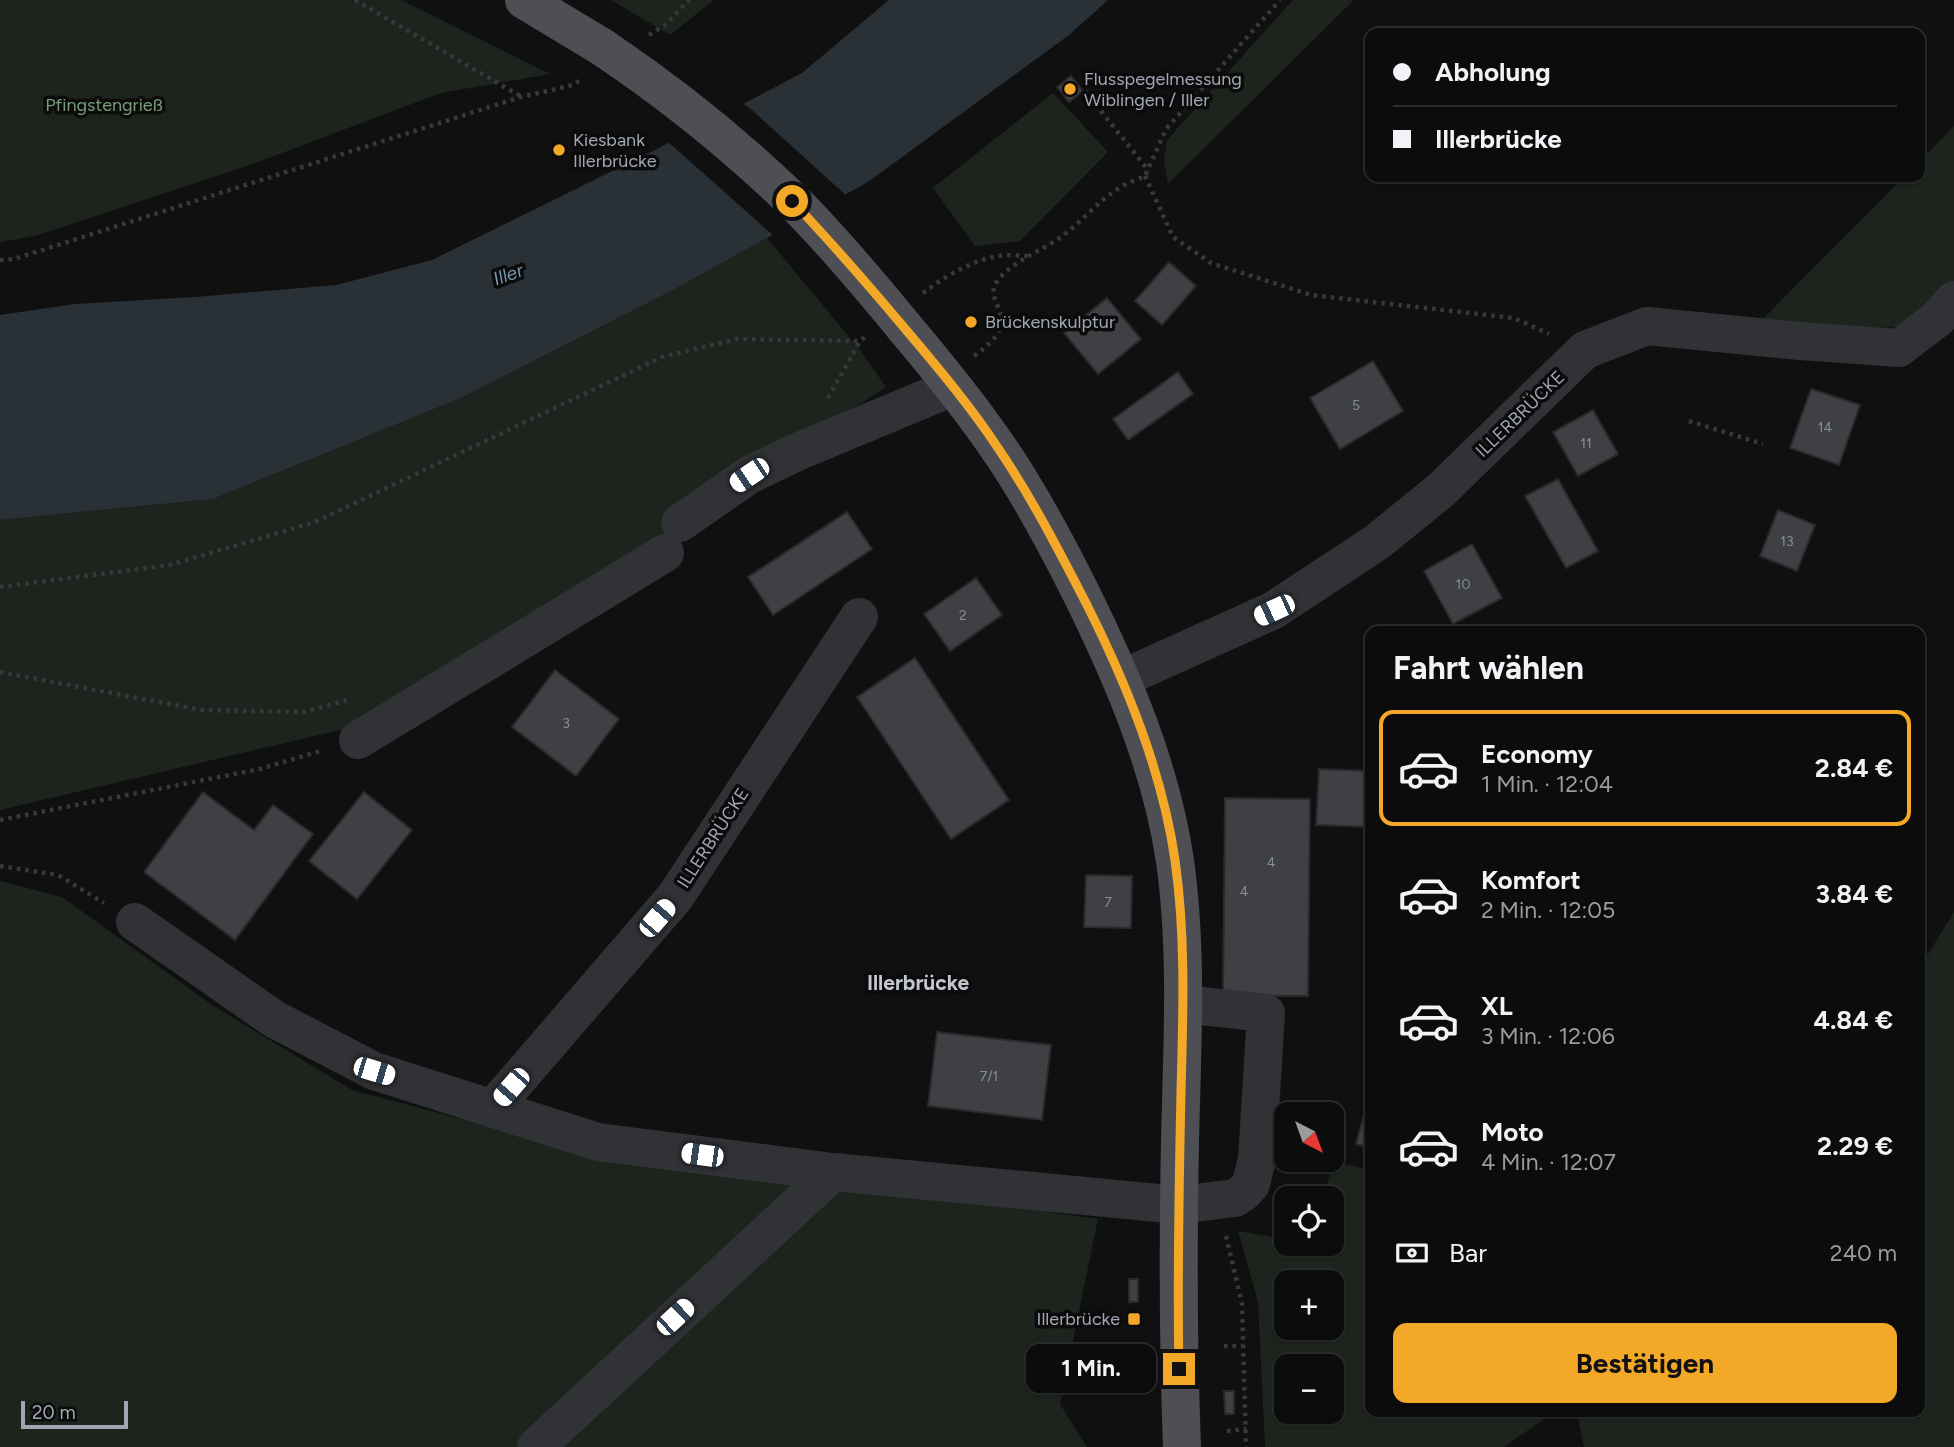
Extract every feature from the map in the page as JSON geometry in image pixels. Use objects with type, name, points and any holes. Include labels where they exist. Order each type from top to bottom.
[{"type":"main road","points":[[524,0],[645,76],[712,127],[792,201],[857,270],[898,319],[963,372],[997,445],[1036,507],[1097,625],[1147,748],[1164,805],[1174,859],[1183,955],[1178,1332],[1182,1447]]},
{"type":"street","name":"ILLERBRÜCKE","points":[[1121,679],[1274,610],[1377,542],[1441,490],[1585,350],[1647,326],[1899,348],[1937,319],[1954,300]]},
{"type":"street","points":[[358,740],[672,538],[749,475],[963,372]]},
{"type":"street","name":"ILLERBRÜCKE","points":[[493,1108],[675,897],[859,617]]},
{"type":"street","points":[[135,922],[274,1019],[374,1071],[598,1142],[833,1172],[1179,1205],[1226,1199],[1241,1195],[1248,1188],[1255,1172],[1266,1013],[1183,1004]]},
{"type":"street","points":[[536,1447],[833,1172]]},
{"type":"path","points":[[0,260],[14,259],[521,97],[355,0]]},
{"type":"path","points":[[963,372],[999,333],[1002,318],[994,296],[994,286],[1001,277],[1028,256],[1059,238],[1117,188],[1147,174],[1166,130],[1280,0]]},
{"type":"path","points":[[1085,91],[1127,143],[1147,174],[1173,237],[1211,263],[1311,295],[1514,318],[1585,350]]},
{"type":"path","points":[[0,587],[170,565],[315,522],[662,357],[737,339],[860,341],[898,319],[941,280],[972,265],[1000,256],[1028,256]]},
{"type":"path","points":[[1689,421],[1763,444]]},
{"type":"path","points":[[0,672],[201,710],[304,712],[352,699]]},
{"type":"path","points":[[0,820],[260,769],[358,740]]},
{"type":"path","points":[[0,866],[58,875],[135,922]]},
{"type":"path","points":[[1226,1199],[1226,1236],[1242,1304],[1246,1447]]},
{"type":"path","points":[[1224,1346],[1243,1346]]},
{"type":"path","points":[[1227,1431],[1246,1429]]},
{"type":"green space","name":"Pfingstengrieß","points":[[0,0],[401,0],[550,74],[441,93],[250,165],[35,236],[0,242]]},
{"type":"green space","points":[[611,0],[714,0],[670,35]]},
{"type":"green space","points":[[1293,0],[1354,0],[1168,184],[1164,160],[1167,140]]},
{"type":"green space","points":[[1053,93],[1108,152],[1020,241],[975,246],[933,188]]},
{"type":"green space","points":[[1954,126],[1954,290],[1899,327],[1807,330],[1754,328],[1899,182],[1925,182],[1925,156]]},
{"type":"green space","points":[[767,238],[860,350],[886,387],[465,664],[353,727],[0,810],[0,520],[213,499],[461,398],[675,289]]},
{"type":"green space","points":[[0,881],[62,897],[212,1005],[352,1090],[590,1153],[839,1182],[1098,1219],[1060,1404],[1087,1447],[0,1447]]},
{"type":"green space","points":[[1954,912],[1954,1447],[1584,1447],[1578,1417],[1925,1417],[1925,959]]},
{"type":"green space","points":[[1344,1164],[1365,1169],[1365,1417],[1547,1417],[1504,1447],[1265,1447],[1258,1302],[1238,1231],[1274,1237],[1274,1256],[1344,1256],[1344,1186],[1326,1186],[1330,1172],[1344,1172]]},
{"type":"water","name":"Iller","points":[[889,0],[1108,0],[1069,35],[868,182],[675,289],[461,398],[213,499],[0,520],[0,315],[75,304],[336,285],[432,260],[657,149],[802,73]]},
{"type":"pier","points":[[740,101],[848,197],[775,237],[666,140]]},
{"type":"building","name":"Flusspegelmessung Wiblingen / Iller","points":[[1071,76],[1083,91],[1069,102],[1057,87]]},
{"type":"building","points":[[1169,262],[1196,286],[1162,325],[1135,301]]},
{"type":"building","points":[[1107,298],[1141,339],[1098,374],[1064,333]]},
{"type":"building","points":[[1373,361],[1403,411],[1340,449],[1310,398]]},
{"type":"building","points":[[1178,372],[1193,394],[1128,440],[1113,419]]},
{"type":"building","points":[[1811,389],[1860,405],[1839,465],[1790,448]]},
{"type":"building","points":[[1593,410],[1618,454],[1578,476],[1553,432]]},
{"type":"building","points":[[1558,479],[1598,551],[1566,568],[1525,496]]},
{"type":"building","points":[[1778,510],[1815,525],[1797,571],[1760,556]]},
{"type":"building","points":[[847,512],[872,549],[773,615],[748,577]]},
{"type":"building","points":[[1472,544],[1502,598],[1453,624],[1424,571]]},
{"type":"building","points":[[976,578],[1002,615],[950,651],[924,614]]},
{"type":"building","points":[[915,658],[1009,800],[951,839],[857,697]]},
{"type":"building","points":[[555,670],[619,719],[576,776],[512,727]]},
{"type":"building","points":[[1319,769],[1365,771],[1365,827],[1316,825]]},
{"type":"building","points":[[203,792],[254,830],[273,805],[313,834],[235,940],[144,872]]},
{"type":"building","points":[[364,792],[412,830],[357,899],[309,861]]},
{"type":"building","points":[[1225,798],[1310,799],[1308,996],[1223,996]]},
{"type":"building","points":[[1086,875],[1132,876],[1131,928],[1084,927]]},
{"type":"building","points":[[937,1032],[1051,1045],[1042,1120],[928,1106]]},
{"type":"building","points":[[1365,1111],[1365,1147],[1356,1144]]},
{"type":"building","points":[[1129,1279],[1138,1279],[1138,1302],[1129,1302]]},
{"type":"building","points":[[1224,1391],[1234,1391],[1234,1414],[1225,1414]]},
{"type":"place","name":"Flusspegelmessung Wiblingen / Iller","points":[[1070,89]]},
{"type":"place","name":"Kiesbank Illerbrücke","points":[[559,150]]},
{"type":"place","name":"Brückenskulptur","points":[[971,322]]},
{"type":"place","name":"Illerbrücke","points":[[1134,1319]]},
{"type":"district","name":"Illerbrücke","points":[[918,983]]},
{"type":"route","points":[[792,201],[857,270],[997,445],[1036,507],[1093,618],[1132,705],[1147,748],[1164,805],[1174,859],[1183,955],[1179,1369]]}]
